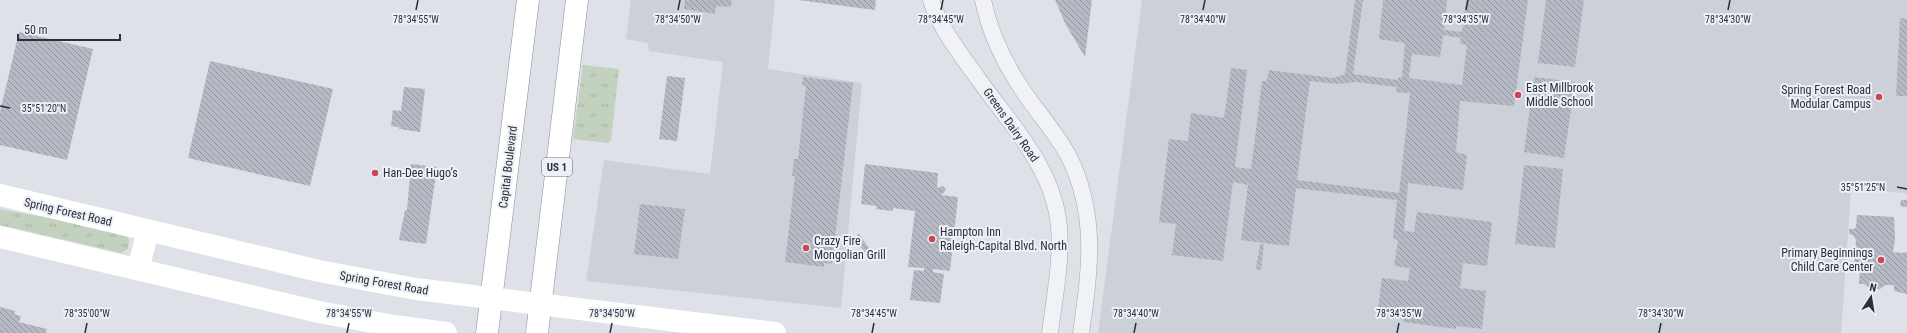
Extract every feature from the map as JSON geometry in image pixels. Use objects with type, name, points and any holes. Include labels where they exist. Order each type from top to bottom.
[{"type":"main road","name":"Capital Boulevard","points":[[487,333],[528,0]]},
{"type":"main road","name":"US 1","points":[[537,333],[578,0]]},
{"type":"main road","name":"Spring Forest Road","points":[[0,195],[148,231],[367,281],[775,333]]},
{"type":"main road","points":[[138,269],[148,231]]},
{"type":"main road","points":[[0,237],[319,312],[394,326],[446,333]]},
{"type":"street","name":"Greens Dairy Road","points":[[931,0],[940,21],[959,52],[1029,148],[1049,183],[1055,202],[1059,233],[1059,252],[1050,333]]},
{"type":"street","points":[[983,0],[999,47],[1018,84],[1054,131],[1068,156],[1082,188],[1088,213],[1090,247],[1081,333]]},
{"type":"shaded area","points":[[631,0],[775,0],[768,69],[862,83],[841,308],[586,281],[604,160],[710,174],[723,62],[649,51],[648,43],[626,39]]},
{"type":"shaded area","name":"East Millbrook Middle School","points":[[1142,0],[1907,0],[1907,193],[1851,190],[1841,333],[1098,333]]},
{"type":"green space","points":[[583,65],[619,69],[611,140],[609,143],[573,139]]},
{"type":"green space","points":[[0,209],[66,221],[127,235],[129,241],[128,249],[121,253],[0,225]]},
{"type":"building","points":[[685,0],[732,0],[731,7],[716,6],[715,14],[684,9]]},
{"type":"building","points":[[798,0],[876,0],[875,10]]},
{"type":"building","points":[[1055,0],[1092,0],[1085,57],[1066,25]]},
{"type":"building","points":[[1355,0],[1363,0],[1353,74],[1398,80],[1398,77],[1402,78],[1405,43],[1379,39],[1383,0],[1447,0],[1444,30],[1462,32],[1466,0],[1528,0],[1514,106],[1460,101],[1456,152],[1467,155],[1463,190],[1408,183],[1404,231],[1414,232],[1417,212],[1492,222],[1487,266],[1463,263],[1460,288],[1486,291],[1482,329],[1456,326],[1456,329],[1403,322],[1403,319],[1377,316],[1382,278],[1408,281],[1410,268],[1394,266],[1398,240],[1393,238],[1397,200],[1296,188],[1289,246],[1241,240],[1248,185],[1233,182],[1223,261],[1172,255],[1176,224],[1159,222],[1169,139],[1188,141],[1191,113],[1224,118],[1231,68],[1247,70],[1235,167],[1251,169],[1262,81],[1267,81],[1269,70],[1333,78],[1345,74]],"holes":[[[1443,35],[1461,38],[1460,44],[1467,45],[1462,85],[1409,78],[1412,54],[1440,57]],[[1310,81],[1337,84],[1356,82],[1397,87],[1396,92],[1410,93],[1399,193],[1297,180]]]},
{"type":"building","points":[[1546,0],[1584,0],[1575,67],[1538,63]]},
{"type":"building","points":[[1900,18],[1907,19],[1907,96],[1896,96]]},
{"type":"building","points":[[19,32],[93,49],[67,160],[0,145],[0,112]]},
{"type":"building","points":[[210,61],[333,89],[310,186],[188,158]]},
{"type":"building","points":[[667,76],[685,78],[677,141],[659,139]]},
{"type":"building","points":[[803,77],[853,83],[832,264],[824,263],[824,267],[785,262],[795,176],[792,176],[794,159],[798,159],[806,86],[802,85]]},
{"type":"building","points":[[1534,77],[1575,82],[1564,158],[1524,152]]},
{"type":"building","points":[[404,87],[425,89],[420,132],[399,129],[399,127],[391,126],[393,110],[401,111]]},
{"type":"building","points":[[411,164],[437,167],[426,244],[399,240],[405,210],[407,210]]},
{"type":"building","name":"Hampton Inn Raleigh-Capital Blvd. North","points":[[865,164],[938,173],[937,188],[943,186],[946,190],[941,195],[958,197],[950,271],[933,269],[933,272],[944,274],[940,303],[910,300],[914,270],[924,271],[924,268],[908,267],[915,211],[893,208],[893,211],[876,209],[877,206],[861,204]]},
{"type":"building","points":[[1524,165],[1563,169],[1555,248],[1515,244]]},
{"type":"building","points":[[1901,200],[1907,200],[1907,207],[1900,206]]},
{"type":"building","points":[[640,204],[685,209],[678,259],[634,254]]},
{"type":"building","name":"Primary Beginnings Child Care Center","points":[[1857,215],[1894,217],[1895,239],[1893,252],[1907,252],[1907,294],[1894,291],[1894,285],[1885,285],[1880,289],[1869,288],[1864,284],[1859,284],[1860,267],[1854,266],[1856,240],[1853,235],[1849,234],[1849,229],[1854,229],[1856,227]]},
{"type":"building","points":[[858,233],[878,260],[871,259],[856,242]]},
{"type":"building","points":[[1260,244],[1264,244],[1261,270],[1256,269]]},
{"type":"building","points":[[0,307],[15,311],[14,314],[21,316],[19,322],[47,329],[46,333],[0,333]]},
{"type":"place","name":"East Millbrook Middle School","points":[[1518,95]]},
{"type":"place","name":"Spring Forest Road Modular Campus","points":[[1879,97]]},
{"type":"place","name":"Han-Dee Hugo’s","points":[[375,173]]},
{"type":"place","name":"Hampton Inn Raleigh-Capital Blvd. North","points":[[932,239]]},
{"type":"place","name":"Crazy Fire Mongolian Grill","points":[[806,248]]},
{"type":"place","name":"Primary Beginnings Child Care Center","points":[[1881,260]]}]
